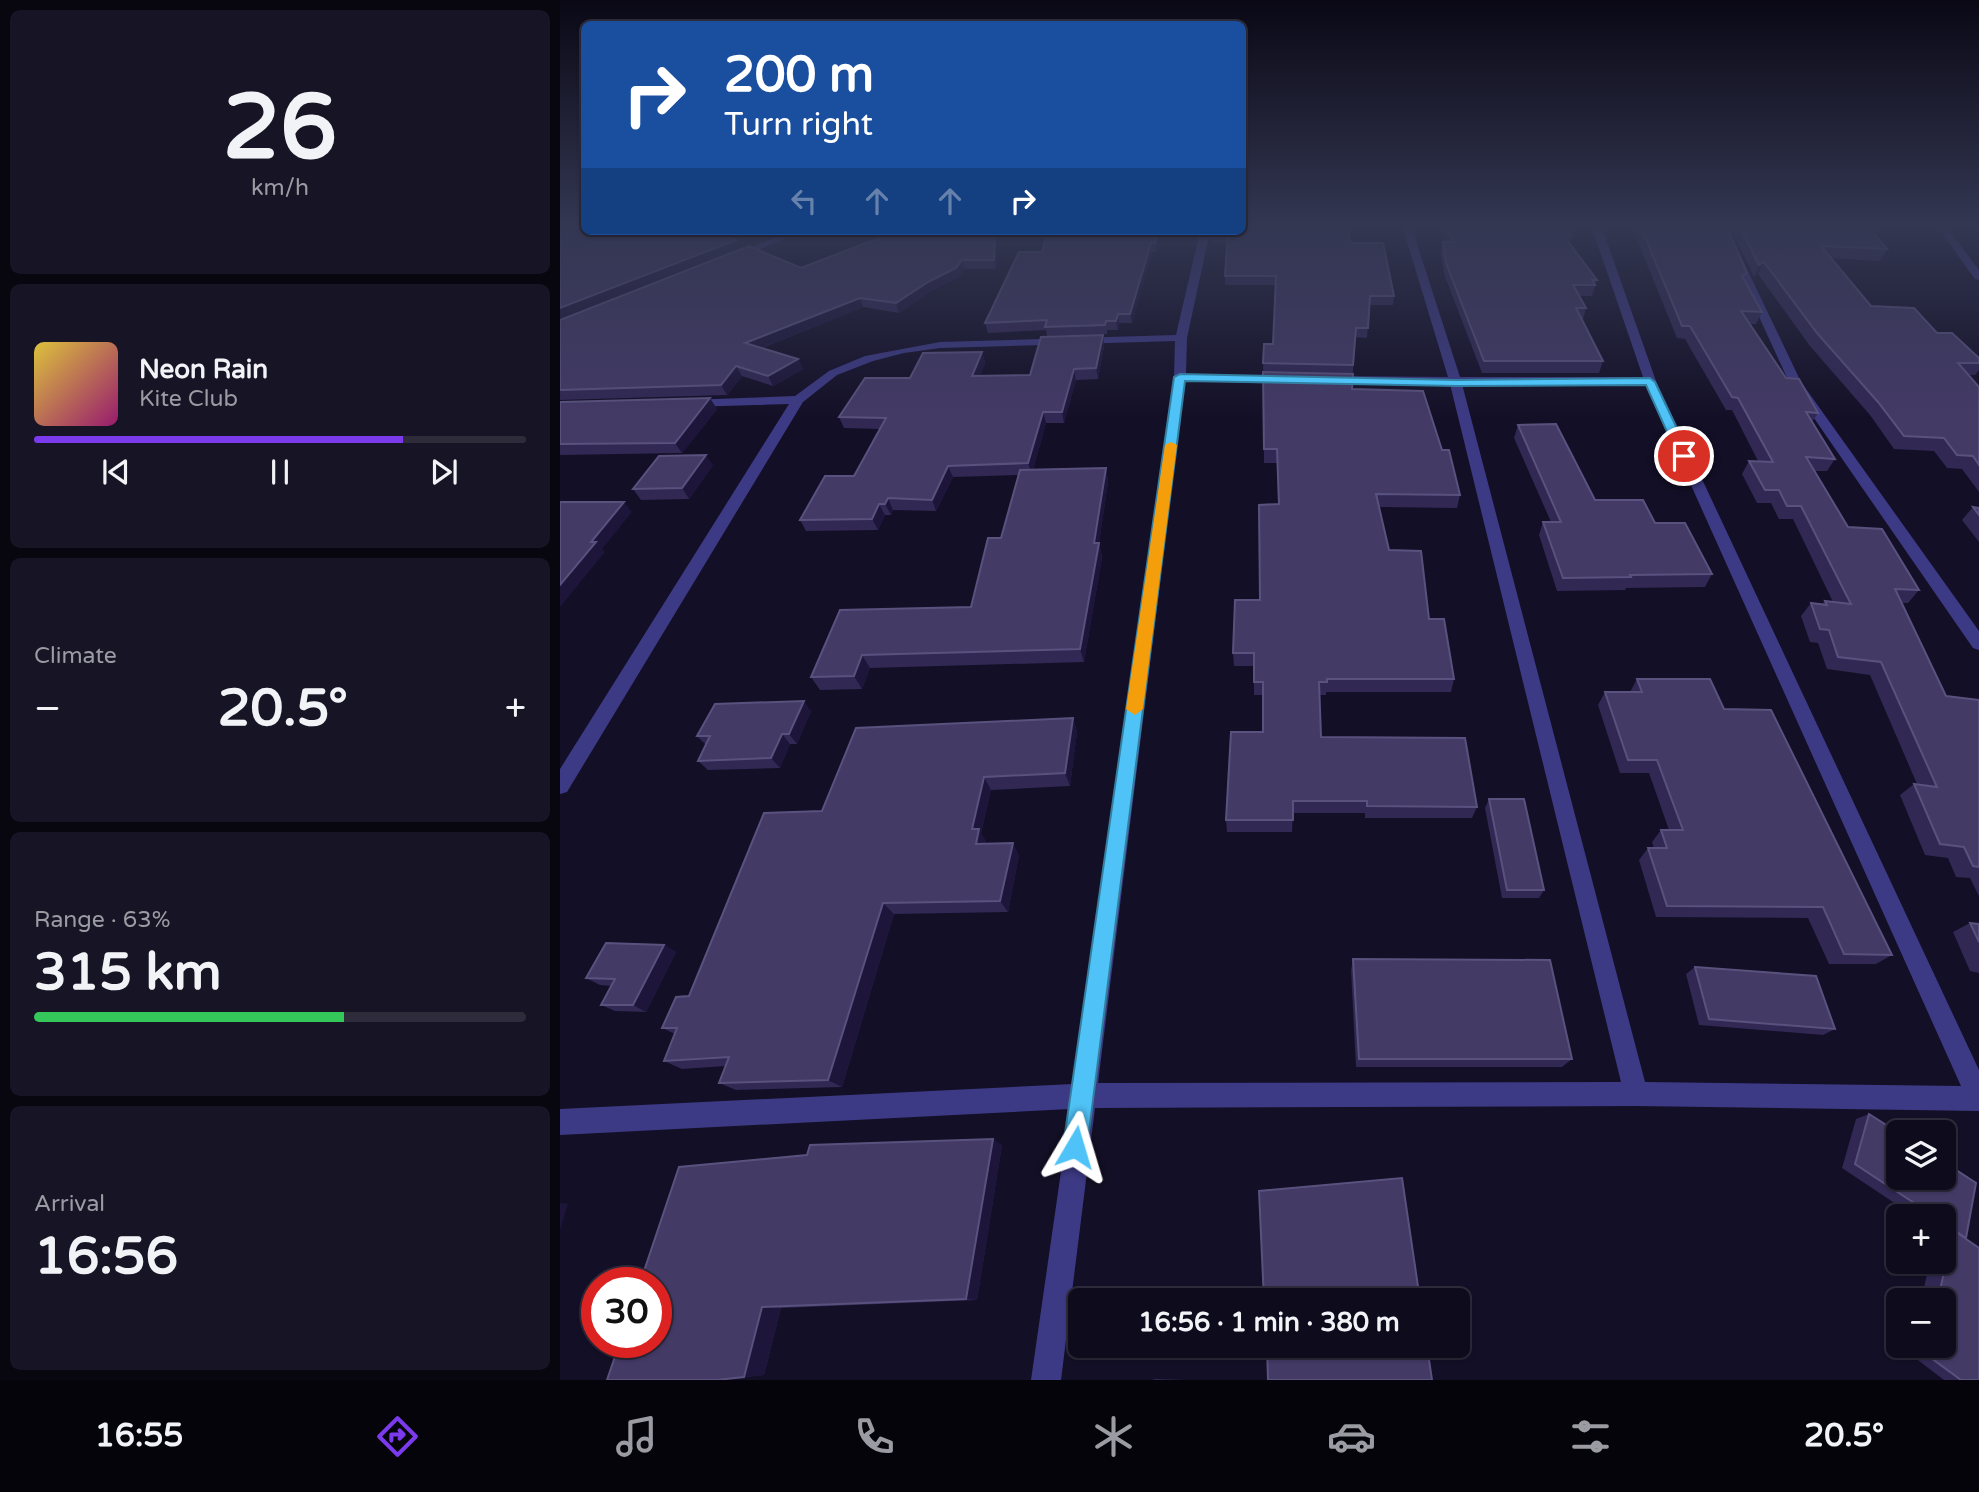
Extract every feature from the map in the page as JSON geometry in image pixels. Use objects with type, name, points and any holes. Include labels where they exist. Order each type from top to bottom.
[{"type":"street","points":[[1046,1380],[1180,377],[1181,338],[1192,289]]},
{"type":"street","points":[[1426,289],[1456,383],[1636,1094]]},
{"type":"street","points":[[560,1122],[1082,1096],[1636,1094],[1979,1098],[1650,382],[1618,289]]},
{"type":"street","points":[[1751,289],[1795,382],[1979,644]]},
{"type":"street","points":[[560,786],[799,400],[834,373],[869,358],[940,345],[1181,338]]},
{"type":"street","points":[[1180,377],[1304,380]]},
{"type":"street","points":[[1318,380],[1456,383],[1650,382]]},
{"type":"street","points":[[678,404],[799,400]]},
{"type":"building","points":[[560,289],[608,289],[560,308]]},
{"type":"building","points":[[638,289],[917,289],[896,303],[860,298],[745,343],[798,359],[768,376],[736,366],[721,385],[560,390],[560,320]]},
{"type":"building","points":[[1001,289],[1137,289],[1130,314],[1118,314],[1116,321],[1106,321],[1105,325],[1045,327],[1047,320],[985,323]]},
{"type":"building","points":[[1275,289],[1393,289],[1394,296],[1370,296],[1368,328],[1356,328],[1353,365],[1263,363],[1264,344],[1273,344]]},
{"type":"building","points":[[1456,289],[1575,289],[1586,308],[1576,308],[1603,361],[1484,361]]},
{"type":"building","points":[[1667,289],[1749,289],[1762,312],[1741,311],[1786,378],[1799,379],[1818,413],[1806,412],[1835,459],[1806,457],[1848,527],[1882,529],[1919,590],[1895,589],[1946,696],[1979,700],[1979,867],[1973,866],[1964,847],[1940,844],[1914,784],[1937,787],[1881,662],[1838,657],[1829,630],[1820,629],[1811,603],[1827,605],[1825,601],[1851,604],[1801,506],[1787,506],[1779,490],[1765,490],[1749,461],[1773,462],[1738,398],[1732,397],[1690,326],[1682,326]]},
{"type":"building","points":[[1784,289],[1857,289],[1871,306],[1914,308],[1937,333],[1952,333],[1979,358],[1979,363],[1958,363],[1979,387],[1979,465],[1973,456],[1957,455],[1944,438],[1904,436],[1817,333]]},
{"type":"building","points":[[1103,335],[1096,368],[1074,369],[1062,412],[1043,412],[1028,463],[948,466],[932,500],[888,498],[885,504],[879,504],[872,519],[800,520],[825,476],[854,476],[886,418],[839,417],[865,378],[910,378],[923,353],[982,352],[972,376],[1030,375],[1041,337]]},
{"type":"building","points":[[1263,372],[1353,374],[1352,389],[1423,391],[1442,450],[1449,450],[1460,495],[1376,494],[1389,550],[1421,551],[1429,619],[1444,619],[1454,679],[1327,679],[1327,682],[1319,682],[1321,737],[1465,738],[1477,807],[1367,806],[1367,801],[1293,801],[1293,820],[1226,820],[1231,732],[1263,732],[1263,682],[1254,682],[1254,653],[1233,653],[1235,600],[1260,600],[1259,505],[1279,504],[1277,449],[1264,449]]},
{"type":"building","points":[[710,398],[675,443],[560,444],[560,402]]},
{"type":"building","points":[[1556,424],[1595,500],[1643,500],[1655,523],[1685,523],[1712,574],[1563,578],[1543,522],[1561,522],[1518,425]]},
{"type":"building","points":[[706,455],[682,488],[633,489],[659,456]]},
{"type":"building","points":[[1106,468],[1094,543],[1099,543],[1080,649],[862,655],[854,676],[811,677],[840,610],[971,607],[988,538],[1001,538],[1020,470]]},
{"type":"building","points":[[560,502],[624,502],[591,542],[596,542],[560,585]]},
{"type":"building","points":[[1637,679],[1710,679],[1724,709],[1771,710],[1892,955],[1844,954],[1823,907],[1667,906],[1648,848],[1667,848],[1661,830],[1683,830],[1657,760],[1628,760],[1605,692],[1642,692]]},
{"type":"building","points":[[804,701],[789,734],[782,734],[771,758],[698,761],[710,736],[697,736],[715,704]]},
{"type":"building","points":[[1073,718],[1065,773],[984,777],[972,829],[979,829],[976,844],[1013,843],[1000,901],[883,903],[828,1080],[719,1083],[729,1057],[664,1061],[677,1028],[662,1028],[676,997],[689,996],[764,813],[822,811],[856,728]]},
{"type":"building","points":[[1489,799],[1524,799],[1544,890],[1507,890]]},
{"type":"building","points":[[1970,923],[1979,924],[1979,942]]},
{"type":"building","points":[[606,943],[664,945],[633,1005],[601,1005],[615,979],[586,978]]},
{"type":"building","points":[[1353,959],[1550,960],[1572,1059],[1359,1059]]},
{"type":"building","points":[[1695,967],[1816,976],[1835,1029],[1709,1019]]},
{"type":"building","points":[[1869,1114],[1886,1125],[1886,1184],[1855,1164]]},
{"type":"building","points":[[993,1139],[966,1299],[762,1307],[744,1377],[717,1380],[607,1380],[615,1358],[672,1358],[672,1267],[645,1267],[679,1167],[807,1155],[810,1145]]},
{"type":"building","points":[[1956,1170],[1976,1183],[1966,1238],[1956,1231],[1956,1204],[1916,1204],[1894,1190],[1956,1190]]},
{"type":"building","points":[[1402,1178],[1418,1288],[1263,1288],[1259,1191]]},
{"type":"building","points":[[1956,1232],[1979,1248],[1979,1380],[1961,1380],[1931,1358],[1956,1358],[1956,1288],[1941,1288],[1944,1274],[1956,1274]]},
{"type":"building","points":[[1267,1358],[1429,1358],[1432,1380],[1268,1380]]},
{"type":"slow traffic","points":[[1135,709],[1171,445]]},
{"type":"route","points":[[1075,1147],[1180,377],[1456,383],[1650,382],[1684,456]]}]
